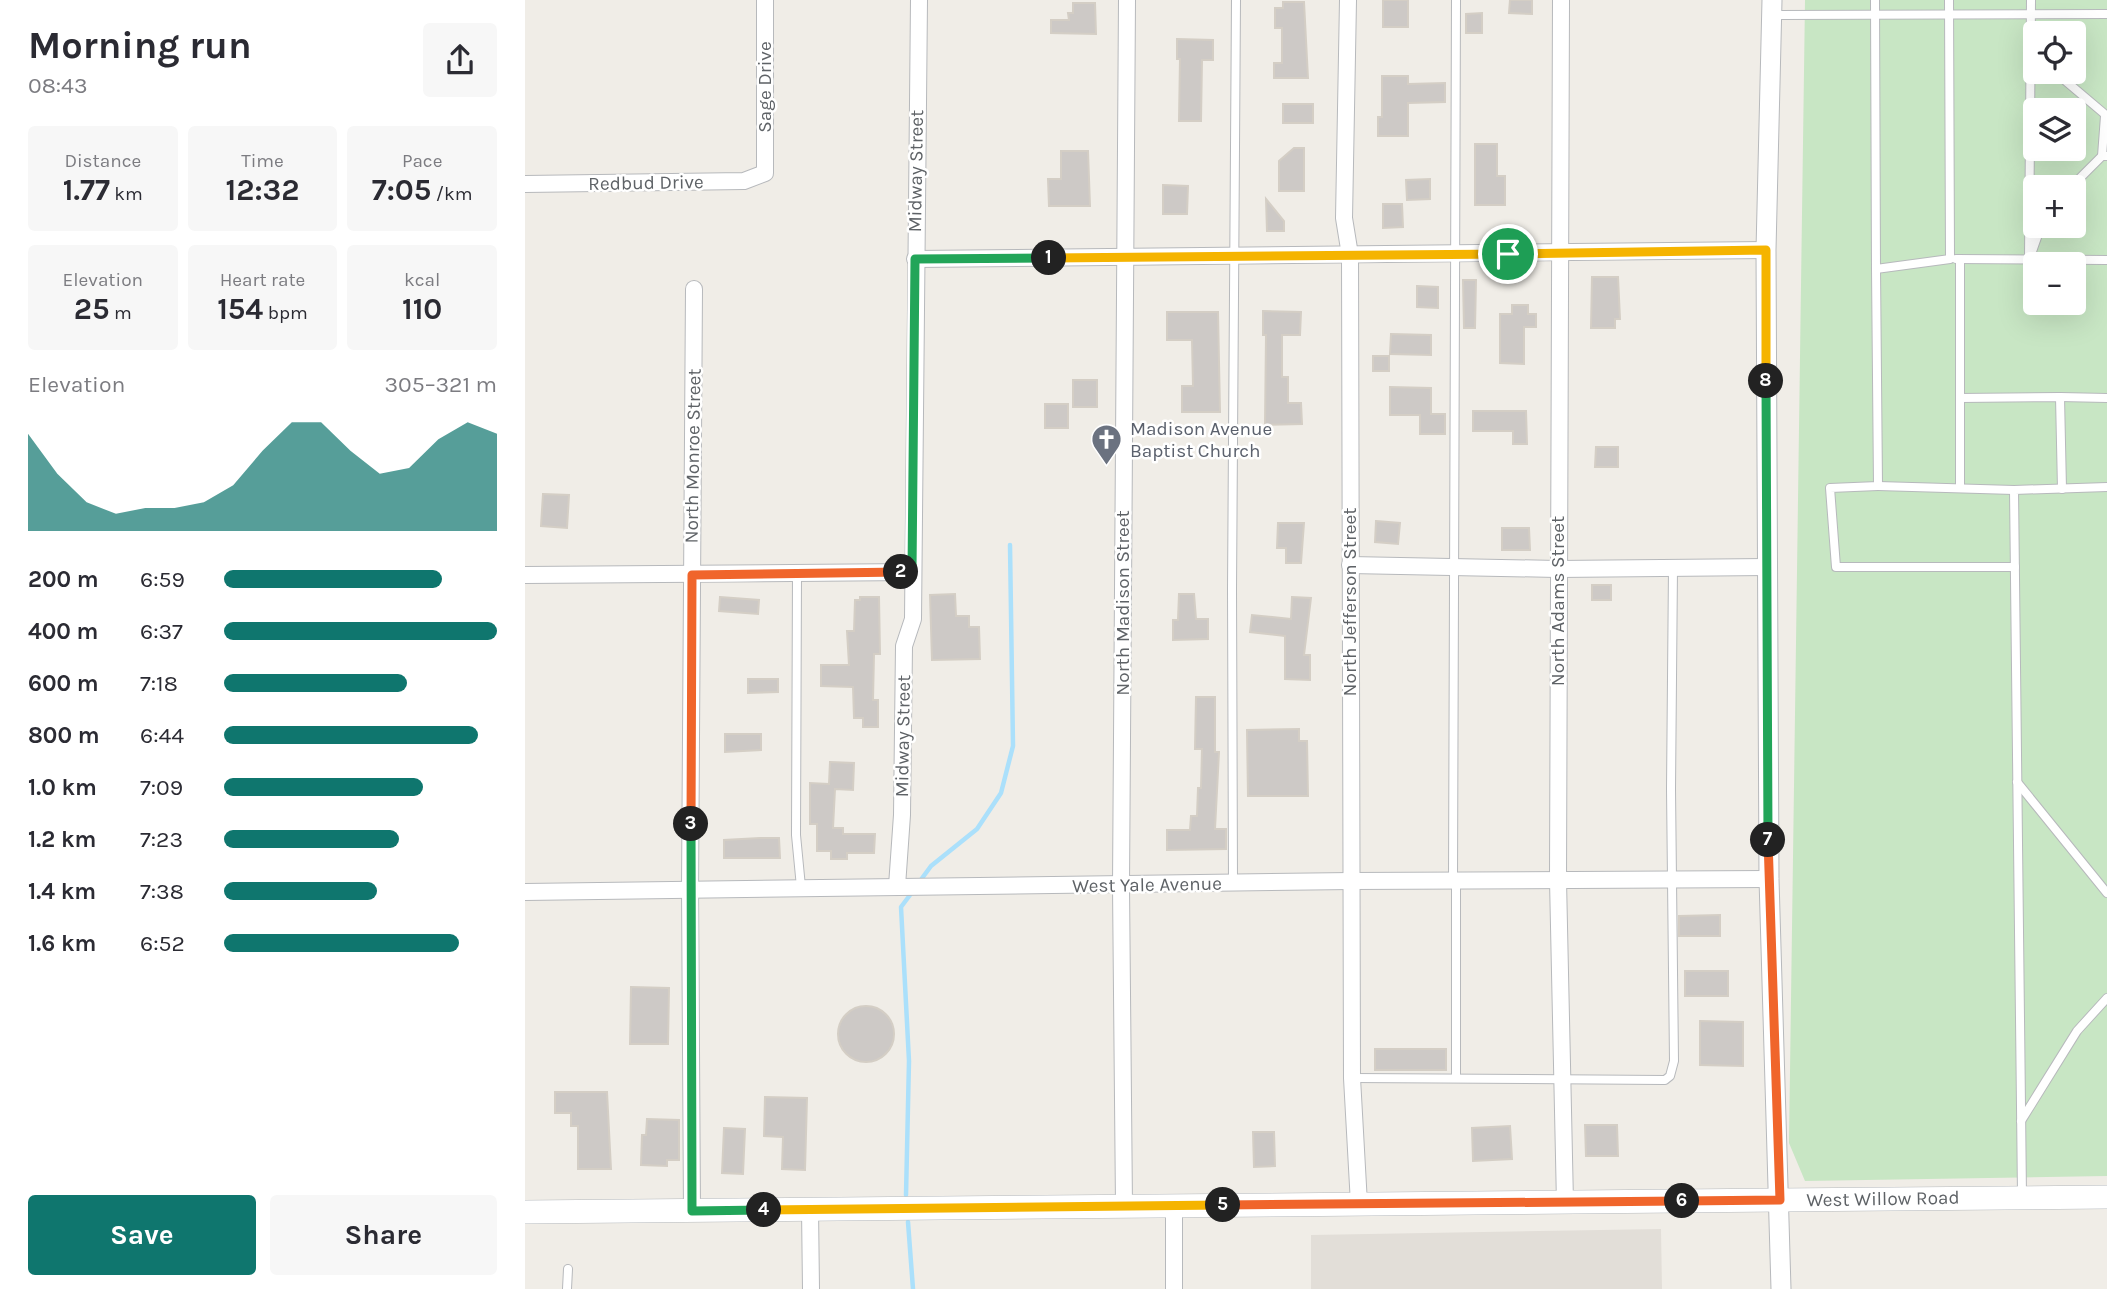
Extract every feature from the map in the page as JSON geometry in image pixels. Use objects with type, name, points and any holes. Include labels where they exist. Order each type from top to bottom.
[{"type":"main road","name":"West Willow Road","points":[[525,1212],[2107,1197]]},
{"type":"street","name":"Sage Drive","points":[[765,0],[765,173]]},
{"type":"street","name":"Midway Street","points":[[898,886],[902,815],[904,646],[913,620],[919,0]]},
{"type":"street","name":"North Madison Street","points":[[1123,1206],[1121,886],[1127,0]]},
{"type":"street","name":"North Jefferson Street","points":[[1348,0],[1344,218],[1350,255],[1352,1078],[1359,1204]]},
{"type":"street","name":"North Adams Street","points":[[1561,0],[1557,880],[1565,1203]]},
{"type":"street","points":[[1772,7],[1766,250],[1769,879],[1781,1289]]},
{"type":"street","name":"Redbud Drive","points":[[525,184],[744,181],[765,173]]},
{"type":"street","points":[[915,259],[1766,250]]},
{"type":"street","name":"North Monroe Street","points":[[692,1211],[690,888],[694,289]]},
{"type":"street","points":[[1350,565],[1557,569],[1767,567]]},
{"type":"street","points":[[525,575],[912,572]]},
{"type":"street","name":"West Yale Avenue","points":[[525,892],[1351,881],[1769,879]]},
{"type":"street","points":[[1174,1206],[1174,1289]]},
{"type":"street","points":[[810,1209],[811,1289]]},
{"type":"lane","points":[[1233,884],[1236,0]]},
{"type":"lane","points":[[1456,0],[1453,568],[1456,1078]]},
{"type":"lane","points":[[1875,0],[1878,486]]},
{"type":"lane","points":[[1949,0],[1949,259]]},
{"type":"lane","points":[[2031,0],[2031,21]]},
{"type":"lane","points":[[1772,7],[1875,15],[2107,14]]},
{"type":"lane","points":[[2029,252],[2032,84]]},
{"type":"lane","points":[[2069,84],[2106,116],[2105,156],[2084,175]]},
{"type":"lane","points":[[1876,269],[1949,259],[2023,260]]},
{"type":"lane","points":[[1960,259],[1960,488]]},
{"type":"lane","points":[[2086,260],[2107,260]]},
{"type":"lane","points":[[2060,397],[2062,489]]},
{"type":"lane","points":[[1960,398],[2107,398]]},
{"type":"lane","points":[[2015,567],[1836,567],[1830,488],[1878,486],[2014,490],[2107,487]]},
{"type":"lane","points":[[2014,490],[2022,1198]]},
{"type":"lane","points":[[1352,1078],[1665,1080],[1670,1076],[1674,1062],[1673,568]]},
{"type":"lane","points":[[797,573],[799,669],[796,835],[800,887]]},
{"type":"lane","points":[[2017,782],[2107,893]]},
{"type":"lane","points":[[2021,1121],[2077,1031],[2107,998]]},
{"type":"lane","points":[[568,1269],[568,1289]]},
{"type":"shaded area","points":[[1661,1229],[1662,1289],[1311,1289],[1311,1235]]},
{"type":"green space","points":[[1805,0],[2107,0],[2107,1176],[1805,1181],[1789,1143]]},
{"type":"building","points":[[1383,0],[1408,0],[1408,27],[1383,27]]},
{"type":"building","points":[[1510,0],[1532,0],[1532,14],[1509,13]]},
{"type":"building","points":[[1283,2],[1304,2],[1308,78],[1274,78],[1274,63],[1282,63],[1282,28],[1275,28],[1275,8],[1283,8]]},
{"type":"building","points":[[1073,3],[1095,3],[1096,34],[1051,33],[1051,20],[1069,20],[1068,13],[1073,13]]},
{"type":"building","points":[[1482,13],[1482,33],[1466,33],[1466,14]]},
{"type":"building","points":[[1177,39],[1213,40],[1213,60],[1202,60],[1201,121],[1179,121],[1180,59],[1177,59]]},
{"type":"building","points":[[1382,76],[1408,76],[1408,84],[1445,83],[1445,102],[1408,103],[1408,136],[1378,136],[1378,117],[1382,117]]},
{"type":"building","points":[[1283,104],[1313,104],[1313,123],[1283,123]]},
{"type":"building","points":[[1475,144],[1497,144],[1497,176],[1505,176],[1505,205],[1475,205]]},
{"type":"building","points":[[1294,148],[1304,148],[1304,191],[1279,191],[1279,161]]},
{"type":"building","points":[[1061,151],[1088,151],[1090,206],[1049,206],[1048,179],[1061,179]]},
{"type":"building","points":[[1430,179],[1430,199],[1407,200],[1406,180]]},
{"type":"building","points":[[1163,185],[1188,186],[1187,214],[1163,214]]},
{"type":"building","points":[[1266,199],[1284,221],[1284,231],[1267,231]]},
{"type":"building","points":[[1383,204],[1402,204],[1403,227],[1383,228]]},
{"type":"building","points":[[1592,277],[1618,277],[1620,319],[1615,319],[1615,328],[1591,328]]},
{"type":"building","points":[[1463,280],[1476,280],[1475,328],[1464,328]]},
{"type":"building","points":[[1417,286],[1438,287],[1438,308],[1417,307]]},
{"type":"building","points":[[1512,305],[1528,305],[1528,314],[1536,314],[1536,327],[1524,327],[1524,364],[1500,363],[1500,314],[1512,314]]},
{"type":"building","points":[[1263,311],[1301,312],[1300,335],[1282,335],[1282,377],[1288,377],[1288,403],[1301,403],[1302,424],[1265,425],[1266,335],[1263,335]]},
{"type":"building","points":[[1167,312],[1218,312],[1220,412],[1182,412],[1182,386],[1193,386],[1192,340],[1167,340]]},
{"type":"building","points":[[1391,334],[1431,335],[1431,355],[1390,354]]},
{"type":"building","points":[[1373,356],[1389,356],[1389,371],[1373,371]]},
{"type":"building","points":[[1073,380],[1097,380],[1097,407],[1073,407]]},
{"type":"building","points":[[1390,387],[1431,388],[1431,414],[1445,414],[1445,434],[1420,434],[1420,415],[1390,415]]},
{"type":"building","points":[[1045,404],[1068,404],[1068,428],[1045,428]]},
{"type":"building","points":[[1473,411],[1526,411],[1527,444],[1513,444],[1513,431],[1473,431]]},
{"type":"building","points":[[1596,447],[1618,447],[1618,467],[1595,467]]},
{"type":"building","points":[[543,494],[569,495],[567,528],[541,526]]},
{"type":"building","points":[[1376,521],[1400,523],[1398,544],[1375,542]]},
{"type":"building","points":[[1278,523],[1304,523],[1301,563],[1286,563],[1286,548],[1277,548]]},
{"type":"building","points":[[1502,528],[1529,528],[1530,550],[1502,550]]},
{"type":"building","points":[[1592,585],[1611,585],[1611,600],[1592,600]]},
{"type":"building","points":[[955,594],[956,616],[969,616],[969,627],[979,627],[980,659],[932,660],[930,595]]},
{"type":"building","points":[[1179,594],[1194,594],[1196,619],[1208,619],[1208,639],[1173,640],[1173,620],[1178,620]]},
{"type":"building","points":[[720,597],[759,600],[758,614],[719,611]]},
{"type":"building","points":[[860,597],[879,597],[880,654],[874,654],[873,700],[878,700],[878,727],[863,727],[863,718],[854,718],[853,687],[821,686],[821,665],[849,665],[847,631],[854,631],[855,600],[860,600]]},
{"type":"building","points":[[1292,597],[1311,598],[1304,655],[1310,655],[1310,680],[1285,679],[1285,636],[1250,632],[1252,615],[1291,619]]},
{"type":"building","points":[[748,679],[778,679],[778,692],[748,693]]},
{"type":"building","points":[[1196,697],[1215,697],[1215,752],[1219,752],[1215,829],[1226,829],[1226,849],[1167,850],[1167,830],[1190,830],[1191,816],[1197,816],[1202,749],[1195,749]]},
{"type":"building","points":[[1299,729],[1299,741],[1307,741],[1308,796],[1248,796],[1247,730]]},
{"type":"building","points":[[725,734],[761,734],[761,750],[725,752]]},
{"type":"building","points":[[830,762],[854,763],[853,790],[835,789],[833,828],[843,828],[843,834],[875,834],[874,853],[847,853],[847,859],[831,859],[831,851],[817,851],[817,824],[810,824],[810,783],[829,784]]},
{"type":"building","points":[[779,838],[780,858],[724,858],[724,840]]},
{"type":"building","points":[[1720,915],[1720,936],[1679,936],[1679,916]]},
{"type":"building","points":[[1685,971],[1728,971],[1728,996],[1685,996]]},
{"type":"building","points":[[631,987],[669,988],[668,1044],[630,1044]]},
{"type":"building","points":[[861,1006],[871,1006],[886,1014],[892,1023],[892,1045],[886,1054],[871,1062],[861,1062],[843,1050],[838,1039],[838,1029],[850,1011]]},
{"type":"building","points":[[1700,1021],[1743,1022],[1743,1066],[1700,1065]]},
{"type":"building","points":[[1375,1049],[1446,1049],[1446,1070],[1375,1070]]},
{"type":"building","points":[[555,1092],[607,1092],[611,1169],[578,1169],[578,1126],[571,1126],[571,1113],[555,1113]]},
{"type":"building","points":[[765,1097],[807,1098],[805,1170],[782,1169],[783,1137],[764,1136]]},
{"type":"building","points":[[647,1119],[679,1120],[679,1160],[667,1160],[667,1166],[641,1165],[642,1135],[646,1135]]},
{"type":"building","points":[[1585,1125],[1617,1125],[1618,1156],[1586,1156]]},
{"type":"building","points":[[1510,1126],[1512,1159],[1473,1161],[1472,1128]]},
{"type":"building","points":[[724,1128],[745,1129],[743,1174],[722,1173]]},
{"type":"building","points":[[1253,1132],[1274,1132],[1275,1166],[1254,1167]]},
{"type":"waterway","points":[[920,881],[931,866],[977,829],[1001,793],[1013,746],[1010,545]]},
{"type":"waterway","points":[[906,1195],[909,1061],[901,907],[913,891]]},
{"type":"waterway","points":[[908,1222],[913,1289]]},
{"type":"place","name":"Madison Avenue Baptist Church","points":[[1107,467]]},
{"type":"route","points":[[1766,250],[1769,879],[1780,1200],[692,1211],[692,575],[912,572],[915,259],[1508,254],[1766,250]]}]
